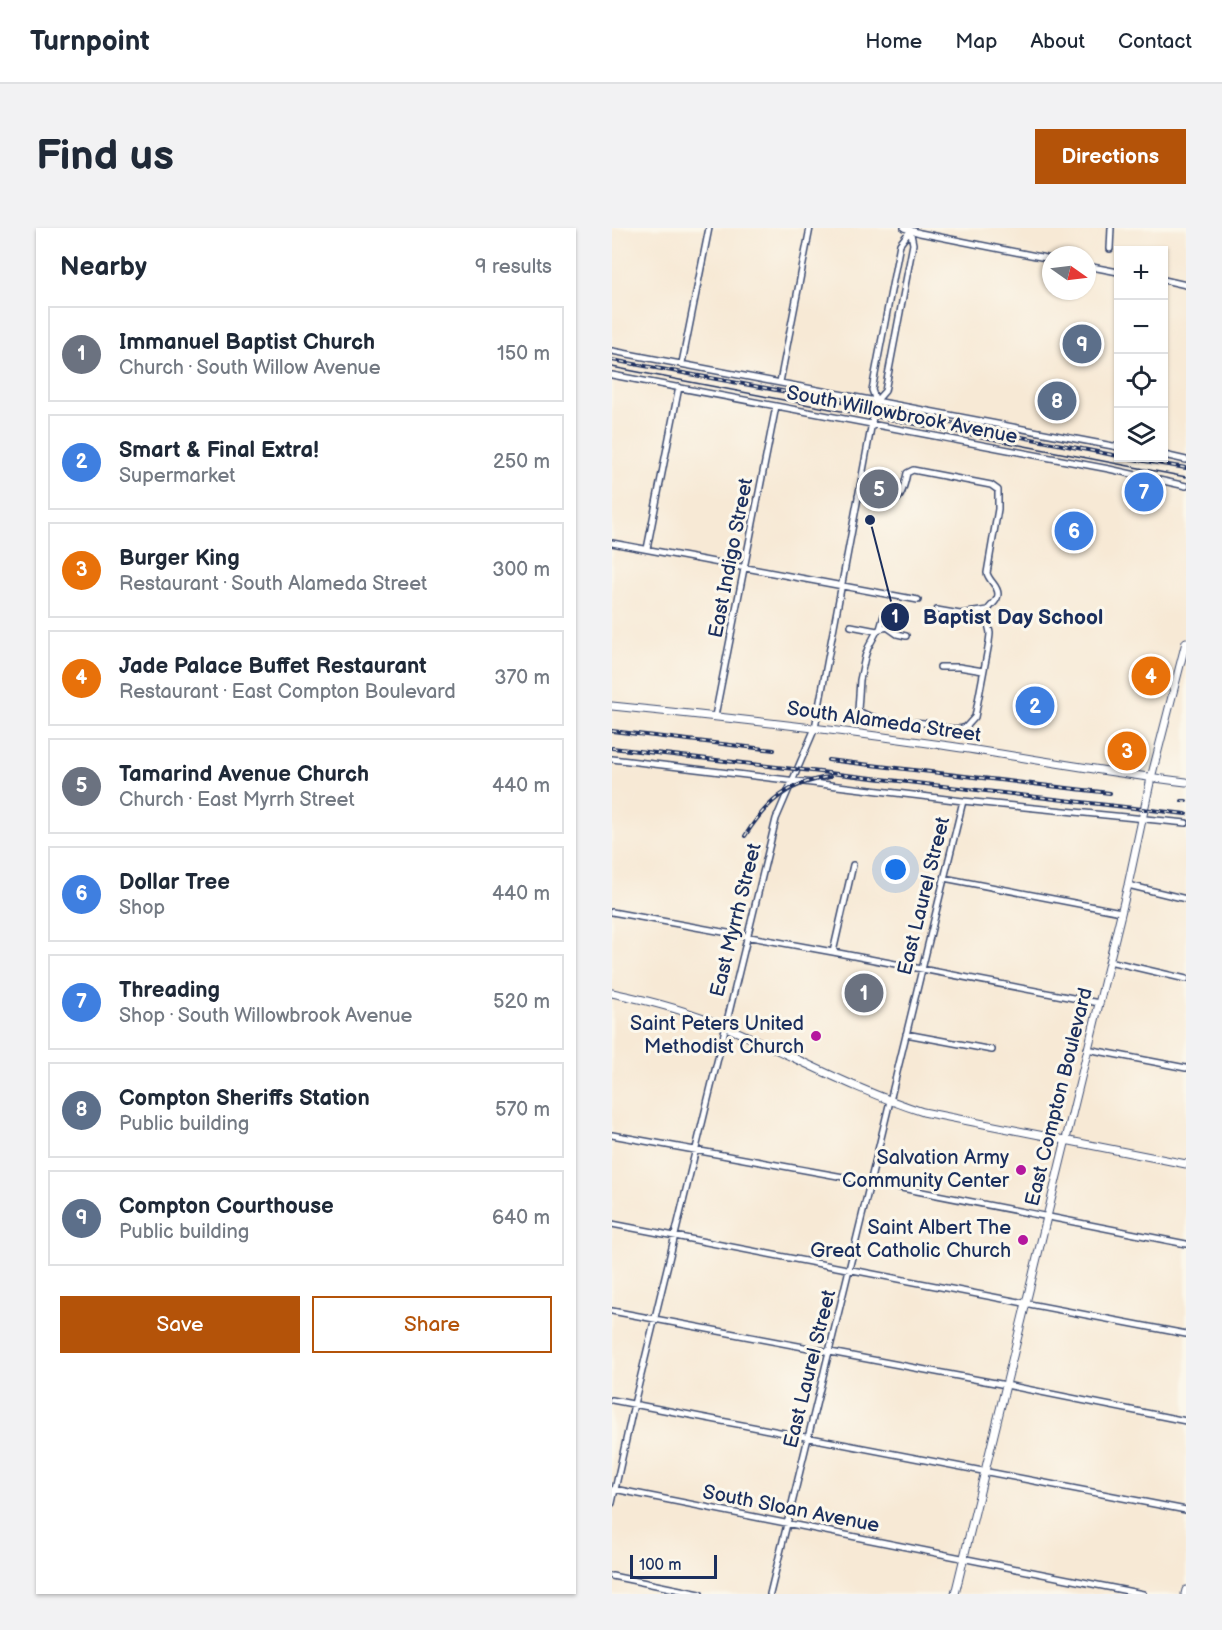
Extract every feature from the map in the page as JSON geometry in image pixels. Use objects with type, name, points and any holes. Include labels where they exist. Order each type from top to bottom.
[{"type":"main road","name":"East Compton Boulevard","points":[[955,1594],[1128,885],[1151,778],[1186,642]]},
{"type":"main road","name":"South Alameda Street","points":[[612,706],[815,728],[1186,782]]},
{"type":"main road","points":[[612,993],[673,1008],[725,1026],[849,1084],[923,1112],[1186,1164]]},
{"type":"street","points":[[682,363],[708,228]]},
{"type":"street","points":[[780,382],[810,228]]},
{"type":"street","points":[[1110,249],[1111,228]]},
{"type":"street","points":[[908,229],[1042,257]]},
{"type":"street","points":[[908,229],[913,244],[885,391],[876,401],[872,390],[900,244],[908,229]]},
{"type":"street","points":[[1096,268],[1114,271]]},
{"type":"street","points":[[1168,281],[1186,285]]},
{"type":"street","name":"South Willowbrook Avenue","points":[[612,351],[1114,446]]},
{"type":"street","name":"South Willowbrook Avenue","points":[[612,375],[1109,469],[1186,486]]},
{"type":"street","points":[[647,549],[679,387]]},
{"type":"street","name":"East Myrrh Street","points":[[612,1503],[776,819],[815,728],[876,401]]},
{"type":"street","name":"East Indigo Street","points":[[715,716],[776,406]]},
{"type":"street","points":[[1168,456],[1186,460]]},
{"type":"street","points":[[858,496],[893,502],[899,500],[904,490],[907,473],[913,470],[990,485],[998,490],[998,509],[987,573],[997,587],[998,593],[986,618],[990,633],[975,717],[966,727],[946,728],[922,722],[900,722],[865,715],[858,710],[860,680],[868,648],[884,615]]},
{"type":"street","points":[[612,543],[918,600]]},
{"type":"street","points":[[937,610],[960,614],[988,610]]},
{"type":"street","points":[[851,626],[878,630],[887,627],[897,634],[906,636]]},
{"type":"street","points":[[940,667],[983,671]]},
{"type":"street","points":[[612,759],[963,801],[1186,824]]},
{"type":"street","name":"East Laurel Street","points":[[770,1594],[963,801]]},
{"type":"street","points":[[833,952],[853,865]]},
{"type":"street","points":[[944,878],[1121,912]]},
{"type":"street","points":[[1128,885],[1186,898]]},
{"type":"street","points":[[612,912],[1099,1003]]},
{"type":"street","points":[[1109,961],[1186,979]]},
{"type":"street","points":[[906,1034],[992,1050]]},
{"type":"street","points":[[1088,1049],[1186,1068]]},
{"type":"street","points":[[612,1135],[871,1182],[1186,1244]]},
{"type":"street","points":[[612,1224],[1186,1335]]},
{"type":"street","points":[[612,1311],[1186,1421]]},
{"type":"street","points":[[612,1400],[1186,1510]]},
{"type":"street","name":"South Sloan Avenue","points":[[614,1489],[1143,1594]]},
{"type":"street","points":[[612,1576],[700,1594]]},
{"type":"tram line","points":[[612,367],[1186,477]]},
{"type":"railway","points":[[612,360],[875,408],[1114,455]]},
{"type":"railway","points":[[1151,462],[1186,468]]},
{"type":"railway","points":[[612,731],[774,750]]},
{"type":"railway","points":[[612,748],[1186,814]]},
{"type":"railway","points":[[828,760],[1110,793]]},
{"type":"railway","points":[[745,836],[761,813],[780,796],[802,784],[830,777]]},
{"type":"place","name":"Compton Courthouse","points":[[1082,344]]},
{"type":"place","name":"Compton Sheriffs Station","points":[[1057,401]]},
{"type":"place","name":"Tamarind Avenue Church","points":[[879,489]]},
{"type":"place","name":"Threading","points":[[1144,492]]},
{"type":"place","name":"Baptist Day School","points":[[870,520]]},
{"type":"place","name":"Dollar Tree","points":[[1074,531]]},
{"type":"place","name":"Jade Palace Buffet Restaurant","points":[[1151,676]]},
{"type":"place","name":"Smart & Final Extra!","points":[[1035,706]]},
{"type":"place","name":"Burger King","points":[[1127,751]]},
{"type":"place","name":"Immanuel Baptist Church","points":[[864,993]]},
{"type":"place","name":"Saint Peters United Methodist Church","points":[[816,1036]]},
{"type":"place","name":"Salvation Army Community Center","points":[[1021,1170]]},
{"type":"place","name":"Saint Albert The Great Catholic Church","points":[[1023,1240]]}]
